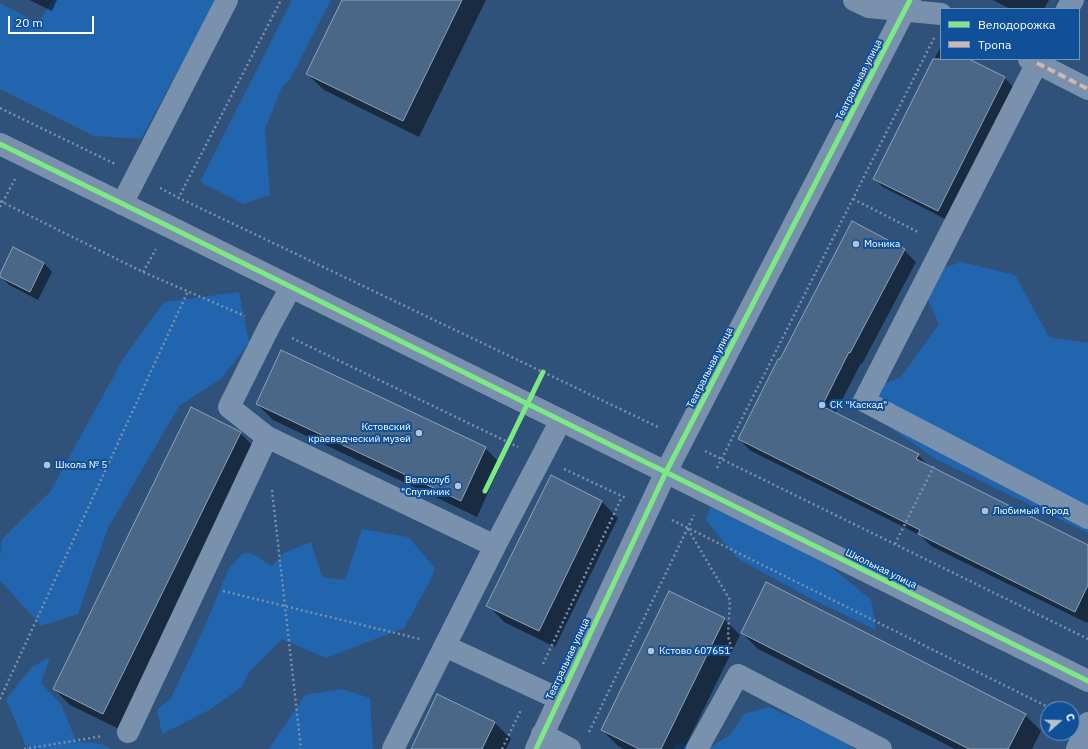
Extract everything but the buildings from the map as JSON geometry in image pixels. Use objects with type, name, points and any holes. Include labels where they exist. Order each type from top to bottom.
[{"type":"street","points":[[122,204],[227,0]]},
{"type":"street","points":[[854,0],[869,7],[907,6],[940,14]]},
{"type":"street","name":"Театральная улица","points":[[539,742],[666,472],[907,6]]},
{"type":"street","points":[[1088,89],[1035,60],[944,245],[864,401],[1088,518]]},
{"type":"street","name":"Школьная улица","points":[[0,144],[1088,681]]},
{"type":"street","points":[[291,287],[229,407],[267,438],[495,546]]},
{"type":"street","points":[[393,749],[495,546],[561,420]]},
{"type":"street","points":[[128,732],[267,438]]},
{"type":"street","points":[[445,646],[559,699]]},
{"type":"street","points":[[697,749],[738,676],[881,749]]},
{"type":"street","points":[[1077,749],[1088,723]]},
{"type":"street","points":[[539,742],[570,749]]},
{"type":"path","points":[[179,198],[280,0]]},
{"type":"path","points":[[588,735],[705,492],[934,38]]},
{"type":"path","points":[[0,108],[137,174],[179,198],[683,439],[1088,639]]},
{"type":"path","points":[[0,207],[26,157]]},
{"type":"path","points":[[853,198],[944,245]]},
{"type":"path","points":[[0,699],[188,291]]},
{"type":"path","points":[[506,450],[543,372]]},
{"type":"path","points":[[895,544],[945,443]]},
{"type":"path","points":[[272,483],[301,749]]},
{"type":"path","points":[[502,749],[533,687],[622,497]]},
{"type":"path","points":[[688,528],[730,600],[728,636],[738,676]]},
{"type":"path","points":[[197,584],[445,646]]},
{"type":"path","points":[[24,749],[128,732]]},
{"type":"shaded area","points":[[53,0],[216,0],[141,139],[94,136],[0,89],[0,3],[38,23]]},
{"type":"shaded area","points":[[292,0],[331,0],[290,79],[282,87],[265,129],[270,195],[243,204],[200,182]]},
{"type":"shaded area","points":[[962,262],[1015,275],[1049,337],[1088,343],[1088,533],[934,458],[849,399],[901,377],[939,324],[917,276]]},
{"type":"shaded area","points":[[239,292],[249,343],[221,379],[179,406],[108,528],[78,614],[41,626],[0,580],[2,539],[50,492],[123,359],[164,302]]},
{"type":"shaded area","points":[[710,507],[778,535],[831,567],[871,600],[876,630],[808,597],[737,558],[706,520]]},
{"type":"shaded area","points":[[362,529],[408,537],[435,568],[431,579],[404,628],[326,658],[282,639],[249,672],[242,687],[209,710],[162,734],[157,710],[171,698],[205,626],[229,568],[243,553],[253,554],[272,566],[284,553],[311,542],[322,577],[345,580]]},
{"type":"shaded area","points":[[50,657],[41,683],[61,704],[76,741],[101,744],[112,749],[27,749],[6,699],[32,667]]},
{"type":"shaded area","points":[[342,689],[370,698],[373,749],[269,749],[305,695]]},
{"type":"shaded area","points":[[769,707],[825,731],[855,749],[673,749],[677,743],[709,748],[731,734],[744,714]]},
{"type":"marked path","points":[[1037,63],[1088,89]]},
{"type":"cycle path","points":[[536,749],[666,472],[910,0]]},
{"type":"cycle path","points":[[0,144],[1088,681]]},
{"type":"cycle path","points":[[485,491],[543,372]]},
{"type":"place","name":"Моника","points":[[856,244]]},
{"type":"place","name":"СК \"Каскад\"","points":[[822,405]]},
{"type":"place","name":"Кстовский краеведческий музей","points":[[419,433]]},
{"type":"place","name":"Школа № 5","points":[[47,465]]},
{"type":"place","name":"Велоклуб \"Спутиник","points":[[458,486]]},
{"type":"place","name":"Любимый Город","points":[[985,511]]},
{"type":"place","name":"Кстово 607651","points":[[651,651]]}]
